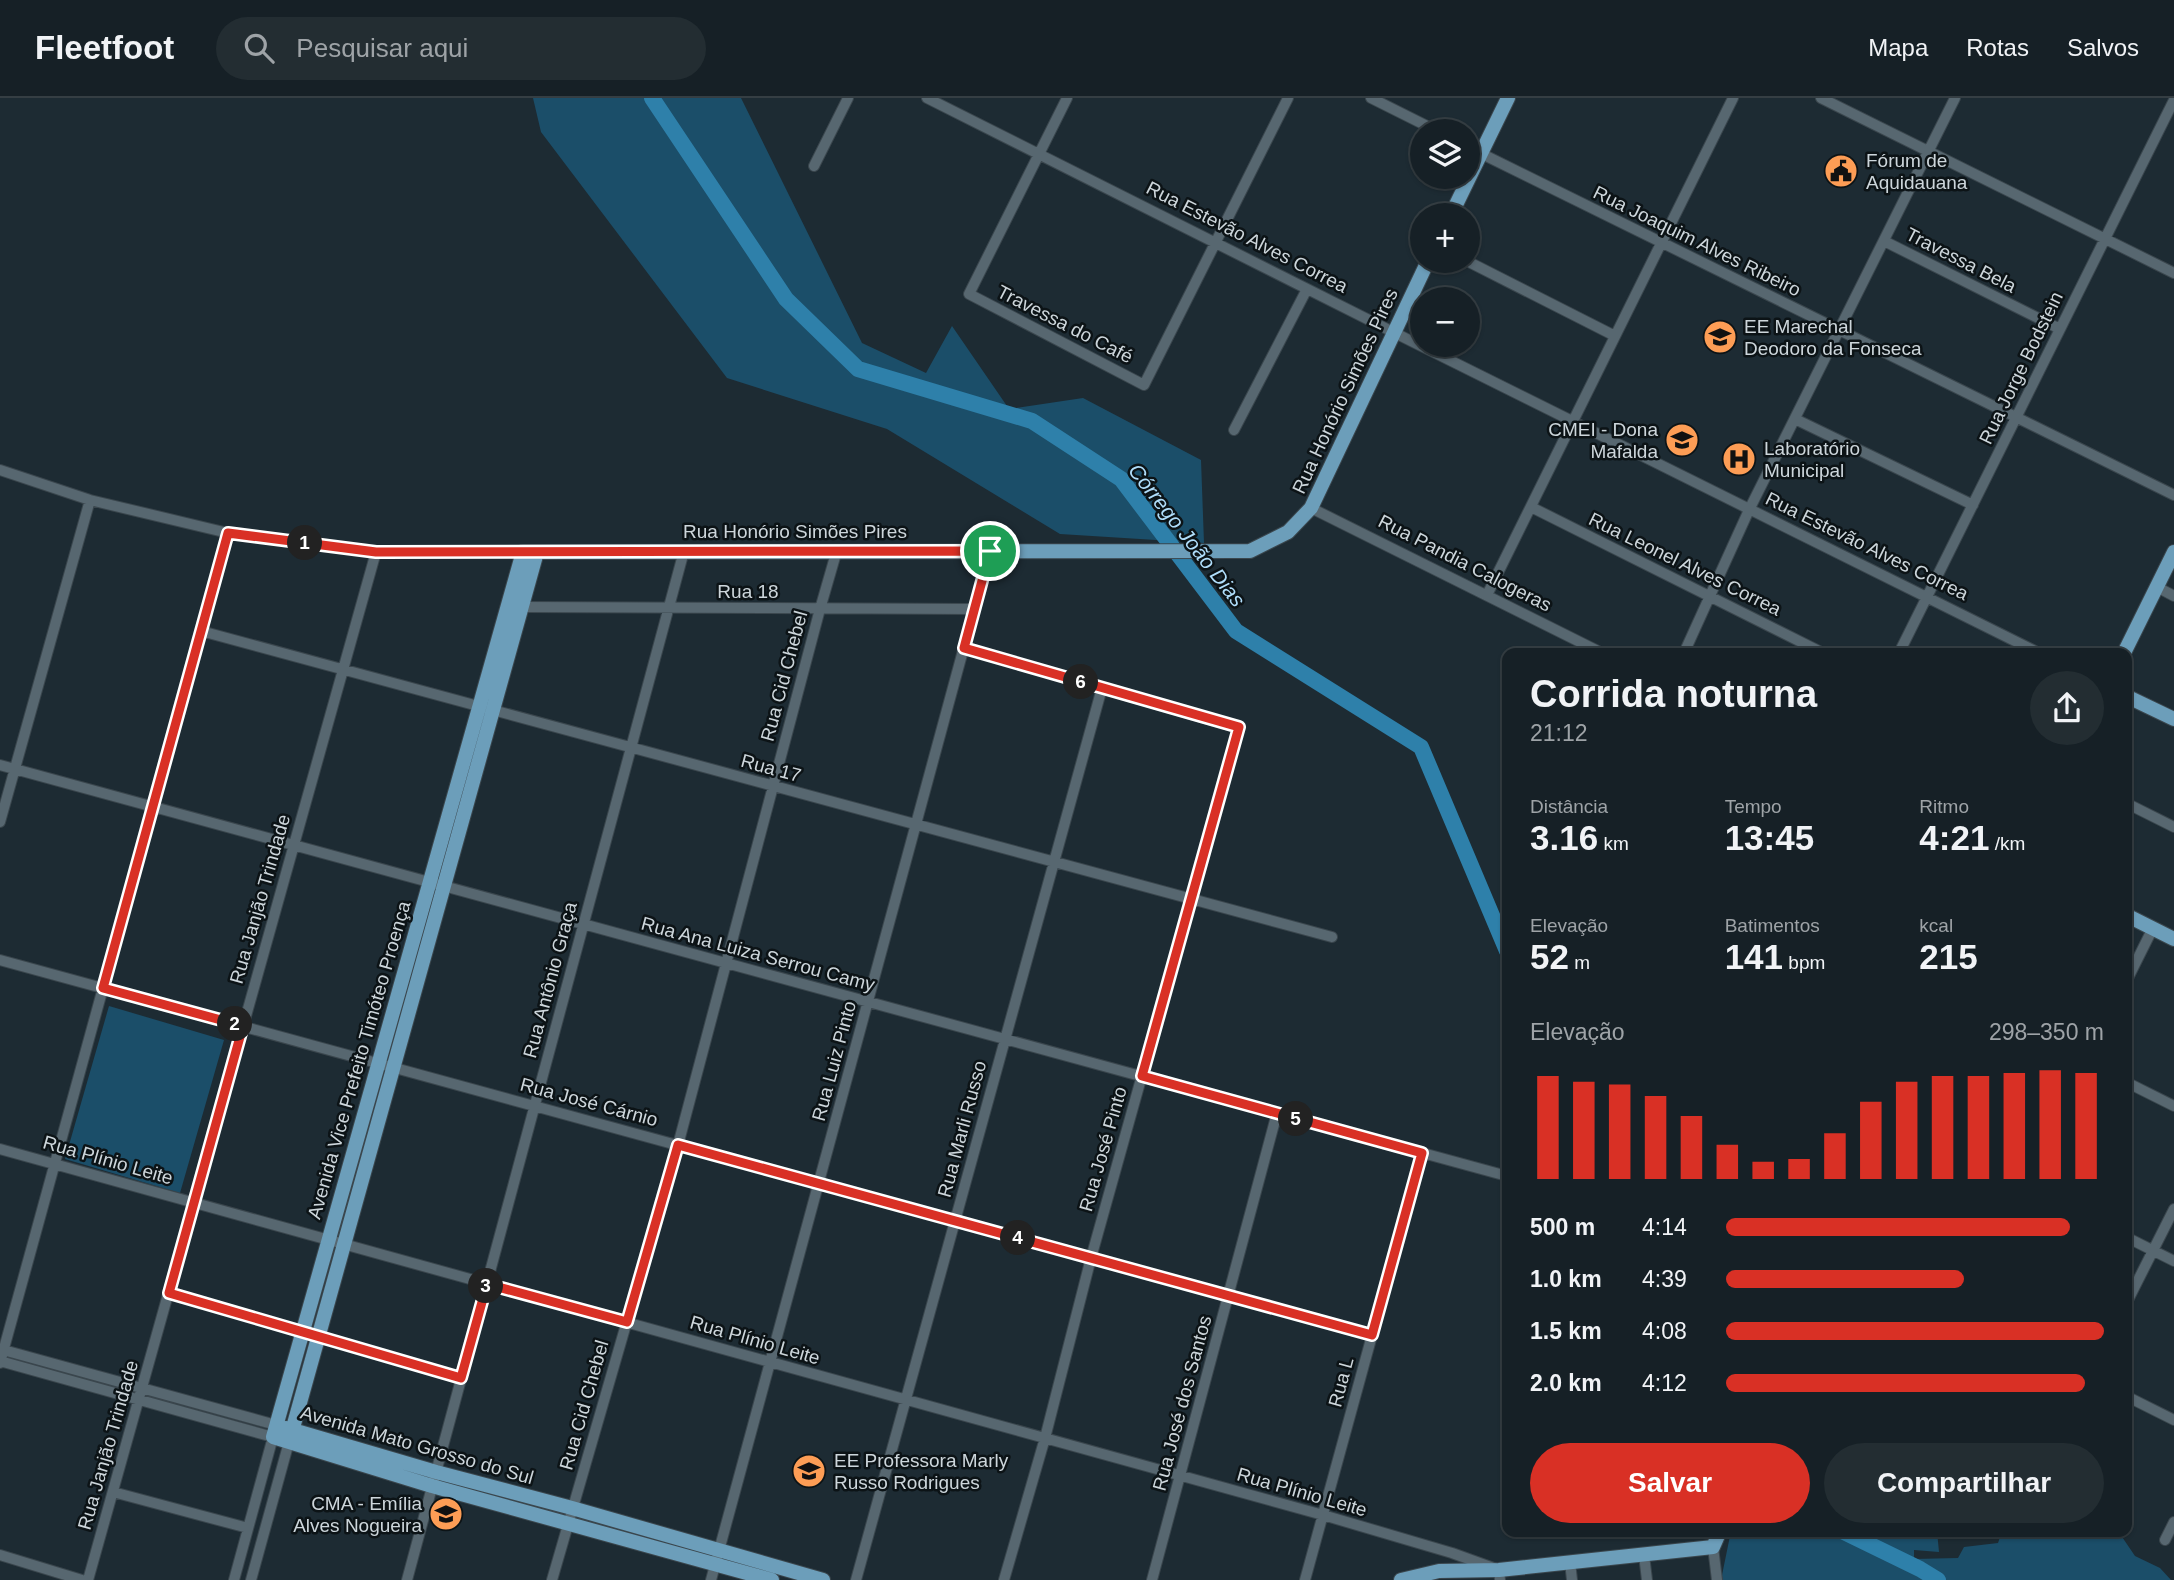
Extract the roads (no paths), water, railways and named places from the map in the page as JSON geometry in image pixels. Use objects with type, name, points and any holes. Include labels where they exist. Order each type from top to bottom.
[{"type":"main road","points":[[1480,142],[1508,98]]},
{"type":"main road","name":"Rua Honório Simões Pires","points":[[530,552],[1251,551],[1288,532],[1311,508],[1422,273]]},
{"type":"main road","name":"Avenida Vice Prefeito Timóteo Proença","points":[[486,709],[522,607],[530,552]]},
{"type":"main road","name":"Avenida Vice Prefeito Timóteo Proença","points":[[290,1436],[393,1067],[437,884],[530,552]]},
{"type":"main road","points":[[2126,648],[2174,552]]},
{"type":"main road","points":[[2132,699],[2174,719]]},
{"type":"main road","name":"Avenida Vice Prefeito Timóteo Proença","points":[[274,1431],[378,1063],[437,884]]},
{"type":"main road","points":[[2132,918],[2174,939]]},
{"type":"main road","name":"Avenida Mato Grosso do Sul","points":[[274,1431],[434,1479],[568,1524],[823,1580]]},
{"type":"main road","name":"Avenida Mato Grosso do Sul","points":[[434,1479],[572,1508],[772,1580]]},
{"type":"main road","points":[[1401,1580],[1439,1572],[1500,1575],[1570,1562],[1713,1547],[1717,1537]]},
{"type":"street","points":[[814,166],[848,98]]},
{"type":"street","name":"Rua Estevão Alves Correa","points":[[928,98],[2029,648]]},
{"type":"street","points":[[1039,154],[1067,98]]},
{"type":"street","points":[[1215,243],[1288,98]]},
{"type":"street","points":[[1371,98],[1413,119]]},
{"type":"street","points":[[1487,595],[1733,98]]},
{"type":"street","points":[[1821,98],[2174,273]]},
{"type":"street","points":[[1686,648],[1749,510],[1955,98]]},
{"type":"street","name":"Rua Jorge Bodstein","points":[[1902,648],[2174,100]]},
{"type":"street","name":"Rua Joaquim Alves Ribeiro","points":[[1480,153],[2174,495]]},
{"type":"street","name":"Travessa do Café","points":[[1039,154],[969,294],[1144,385],[1215,243]]},
{"type":"street","name":"Travessa Bela","points":[[1884,242],[2060,330]]},
{"type":"street","points":[[1480,268],[1615,336]]},
{"type":"street","points":[[1234,430],[1307,289]]},
{"type":"street","points":[[1795,419],[1973,505]]},
{"type":"street","name":"Rua Honório Simões Pires","points":[[0,470],[90,500],[228,533],[376,552],[530,552]]},
{"type":"street","points":[[0,822],[90,500]]},
{"type":"street","name":"Rua Leonel Alves Correa","points":[[1531,507],[1813,648]]},
{"type":"street","name":"Rua Pandia Calogeras","points":[[1311,508],[1592,648]]},
{"type":"street","points":[[1,1357],[228,533]]},
{"type":"street","name":"Rua Cid Chebel","points":[[552,1580],[678,1145],[837,550]]},
{"type":"street","name":"Rua Antônio Graça","points":[[407,1580],[684,551]]},
{"type":"street","name":"Rua Luiz Pinto","points":[[711,1580],[990,551]]},
{"type":"street","name":"Rua Janjão Trindade","points":[[88,1580],[376,552]]},
{"type":"street","points":[[2157,587],[2174,596]]},
{"type":"street","name":"Rua 18","points":[[522,607],[974,609]]},
{"type":"street","name":"Rua 17","points":[[201,631],[1332,937]]},
{"type":"street","points":[[964,648],[1102,688]]},
{"type":"street","name":"Rua José Pinto","points":[[1004,1580],[1239,727],[1102,688]]},
{"type":"street","name":"Rua Marli Russo","points":[[856,1580],[1102,688]]},
{"type":"street","name":"Rua Ana Luiza Serrou Camy","points":[[0,765],[1502,1175]]},
{"type":"street","points":[[2132,806],[2174,827]]},
{"type":"street","points":[[2132,970],[2153,928]]},
{"type":"street","name":"Rua José Cárnio","points":[[0,960],[1372,1335]]},
{"type":"street","points":[[2132,1085],[2174,1106]]},
{"type":"street","name":"Rua José dos Santos","points":[[1152,1580],[1277,1114]]},
{"type":"street","name":"Rua Plínio Leite","points":[[0,1149],[1323,1516],[1452,1553],[1500,1575]]},
{"type":"street","name":"Rua L","points":[[1305,1580],[1422,1153]]},
{"type":"street","points":[[2132,1293],[2174,1209]]},
{"type":"street","points":[[2132,1240],[2174,1261]]},
{"type":"street","points":[[169,1293],[461,1378]]},
{"type":"street","name":"Avenida Mato Grosso do Sul","points":[[1,1357],[274,1431]]},
{"type":"street","points":[[2132,1399],[2174,1420]]},
{"type":"street","name":"Avenida Vice Prefeito Timóteo Proença","points":[[234,1580],[274,1431]]},
{"type":"street","name":"Avenida Vice Prefeito Timóteo Proença","points":[[251,1580],[290,1436]]},
{"type":"street","points":[[113,1492],[248,1528]]},
{"type":"street","points":[[2165,1540],[2174,1522]]},
{"type":"street","points":[[1713,1547],[1717,1580]]},
{"type":"street","points":[[0,1555],[82,1580]]},
{"type":"street","points":[[1644,1555],[1647,1580]]},
{"type":"street","points":[[1570,1562],[1572,1580]]},
{"type":"waterway","name":"Córrego João Dias","points":[[652,98],[786,299],[858,369],[1032,421],[1121,479],[1236,631],[1421,747],[1502,939]]},
{"type":"waterway","name":"Córrego João Dias","points":[[1854,1537],[1938,1580]]},
{"type":"place","name":"Fórum de Aquidauana","points":[[1841,171]]},
{"type":"place","name":"EE Marechal Deodoro da Fonseca","points":[[1720,337]]},
{"type":"place","name":"CMEI - Dona Mafalda","points":[[1682,440]]},
{"type":"place","name":"Laboratório Municipal","points":[[1739,459]]},
{"type":"place","name":"EE Professora Marly Russo Rodrigues","points":[[809,1471]]},
{"type":"place","name":"CMA - Emília Alves Nogueira","points":[[446,1514]]}]
